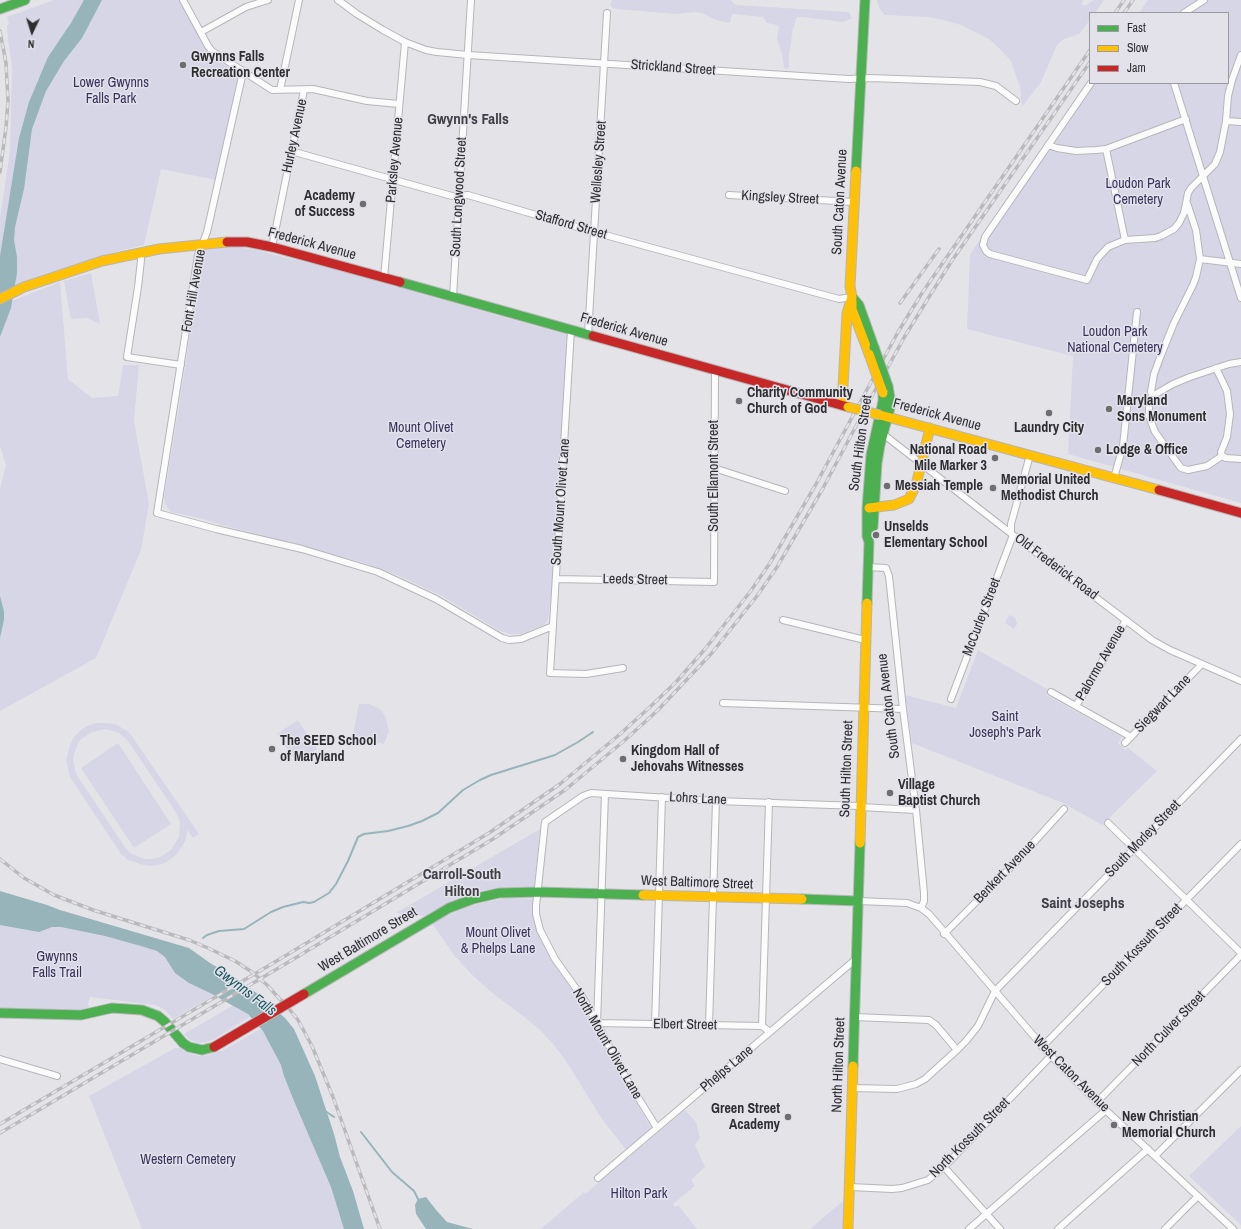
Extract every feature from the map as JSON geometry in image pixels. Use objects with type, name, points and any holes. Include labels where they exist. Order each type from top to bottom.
[{"type":"main road","points":[[3,8],[25,0]]},
{"type":"main road","name":"South Caton Avenue","points":[[845,406],[847,313],[852,297],[850,286],[865,0]]},
{"type":"main road","name":"Frederick Avenue","points":[[0,299],[24,287],[102,261],[140,252],[202,244],[240,242],[272,247],[845,406],[1030,454],[1241,513]]},
{"type":"main road","name":"South Hilton Street","points":[[852,297],[859,305],[872,350],[891,404],[884,416],[870,456],[870,508],[872,536],[869,542],[865,640],[858,901]]},
{"type":"main road","name":"South Hilton Street","points":[[870,508],[883,434],[884,416]]},
{"type":"main road","points":[[870,508],[894,505],[909,498],[916,485],[930,428]]},
{"type":"main road","name":"West Baltimore Street","points":[[0,1013],[81,1015],[112,1008],[142,1010],[158,1016],[166,1022],[183,1043],[189,1047],[202,1050],[214,1047],[433,917],[460,903],[486,895],[499,893],[538,892],[858,901]]},
{"type":"main road","name":"North Hilton Street","points":[[848,1229],[858,901]]},
{"type":"street","name":"Hurley Avenue","points":[[183,0],[212,51],[272,90],[304,90],[272,247]]},
{"type":"street","points":[[201,32],[246,7],[268,0]]},
{"type":"street","points":[[280,90],[299,0]]},
{"type":"street","name":"Strickland Street","points":[[338,0],[371,23],[405,42],[431,51],[468,55],[848,79],[861,78],[990,83],[1016,101]]},
{"type":"street","name":"South Longwood Street","points":[[453,297],[471,0]]},
{"type":"street","points":[[1186,12],[1204,0]]},
{"type":"street","name":"Wellesley Street","points":[[588,335],[607,13]]},
{"type":"street","name":"Parksley Avenue","points":[[384,278],[405,42]]},
{"type":"street","points":[[1090,84],[985,236],[983,245],[986,251],[990,254],[1087,280],[1093,264],[1102,253],[1115,243],[1125,240],[1154,238],[1168,232],[1179,224],[1186,208],[1191,188],[1215,164],[1220,152],[1226,121],[1228,96],[1241,55]]},
{"type":"street","name":"Font Hill Avenue","points":[[243,72],[207,232],[198,255],[157,513],[216,529],[302,549],[378,572],[436,599],[502,638],[509,640],[521,639],[553,626]]},
{"type":"street","points":[[1174,84],[1241,298]]},
{"type":"street","points":[[304,90],[321,91],[367,101],[400,104]]},
{"type":"street","points":[[1048,145],[1076,151],[1106,149],[1186,119]]},
{"type":"street","points":[[1226,121],[1241,122]]},
{"type":"street","points":[[1106,149],[1125,240]]},
{"type":"street","name":"Stafford Street","points":[[291,151],[452,196],[468,195],[594,232],[839,299],[852,297]]},
{"type":"street","name":"Kingsley Street","points":[[729,195],[854,202]]},
{"type":"street","points":[[1187,202],[1196,230],[1200,258],[1193,285],[1174,323],[1161,355],[1151,388],[1152,395],[1148,416],[1155,432],[1181,468],[1188,470],[1207,466],[1222,456],[1241,459]]},
{"type":"street","points":[[140,252],[141,260],[138,287],[127,357],[181,365]]},
{"type":"street","points":[[1200,258],[1241,264]]},
{"type":"street","points":[[1114,478],[1123,446],[1137,312]]},
{"type":"street","name":"South Mount Olivet Lane","points":[[571,330],[550,673],[586,674],[623,668]]},
{"type":"street","points":[[1152,395],[1190,377],[1216,368],[1241,362]]},
{"type":"street","points":[[1216,368],[1227,391],[1230,407],[1229,428],[1222,449],[1222,456]]},
{"type":"street","name":"South Ellamont Street","points":[[714,582],[715,370]]},
{"type":"street","name":"Old Frederick Road","points":[[883,434],[1012,534],[1161,645],[1241,681]]},
{"type":"street","name":"McCurley Street","points":[[952,699],[1012,534],[1011,524],[1030,454]]},
{"type":"street","points":[[714,468],[785,490]]},
{"type":"street","name":"South Caton Avenue","points":[[868,567],[882,567],[886,568],[888,571],[916,810],[924,893],[924,901],[921,908]]},
{"type":"street","name":"Leeds Street","points":[[556,579],[714,582]]},
{"type":"street","points":[[783,620],[865,640]]},
{"type":"street","name":"Palormo Avenue","points":[[1076,706],[1126,620]]},
{"type":"street","name":"Siegwart Lane","points":[[1125,743],[1201,664]]},
{"type":"street","points":[[1051,692],[1131,737]]},
{"type":"street","points":[[723,703],[903,709]]},
{"type":"street","name":"South Morley Street","points":[[852,1088],[897,1089],[916,1084],[925,1079],[958,1050],[978,1026],[995,991],[1241,739]]},
{"type":"street","name":"Lohrs Lane","points":[[538,892],[545,822],[586,794],[860,806],[916,810]]},
{"type":"street","points":[[597,1023],[604,794]]},
{"type":"street","points":[[655,1024],[662,797]]},
{"type":"street","points":[[709,1025],[716,800]]},
{"type":"street","points":[[769,802],[762,1026],[770,1032]]},
{"type":"street","name":"Benkert Avenue","points":[[944,934],[1015,863],[1064,809]]},
{"type":"street","points":[[1108,823],[1241,954]]},
{"type":"street","name":"South Kossuth Street","points":[[1042,1047],[1241,844]]},
{"type":"street","name":"North Mount Olivet Lane","points":[[538,892],[536,914],[540,930],[555,959],[585,1001],[626,1078],[657,1128]]},
{"type":"street","name":"West Baltimore Street","points":[[858,901],[907,903],[921,908]]},
{"type":"street","name":"West Caton Avenue","points":[[921,908],[929,914],[944,934],[1042,1047],[1097,1102],[1234,1229]]},
{"type":"street","name":"North Culver Street","points":[[1097,1102],[1241,954]]},
{"type":"street","name":"Phelps Lane","points":[[598,1178],[856,959]]},
{"type":"street","points":[[854,1017],[929,1020],[936,1025],[958,1050]]},
{"type":"street","name":"Elbert Street","points":[[597,1023],[762,1026]]},
{"type":"street","name":"North Kossuth Street","points":[[850,1187],[892,1189],[906,1188],[928,1180],[944,1167],[1051,1056]]},
{"type":"street","points":[[0,1059],[57,1076]]},
{"type":"street","points":[[1155,1156],[1241,1070]]},
{"type":"street","points":[[969,1229],[1106,1110]]},
{"type":"street","points":[[1058,1229],[1148,1149]]},
{"type":"street","points":[[944,1167],[1000,1229]]},
{"type":"street","points":[[1164,1229],[1198,1196]]},
{"type":"green space","name":"Lower Gwynns Falls Park","points":[[54,0],[180,0],[207,51],[212,57],[237,72],[238,76],[216,180],[161,169],[144,245],[118,251],[38,276],[0,294],[0,218],[10,151],[12,67],[7,26],[9,23],[7,17]]},
{"type":"green space","points":[[612,0],[731,0],[737,5],[849,12],[852,18],[842,22],[797,17],[793,29],[789,55],[789,68],[786,69],[784,68],[782,53],[777,39],[779,27],[777,25],[767,23],[763,17],[733,14],[731,16],[730,23],[716,20],[702,13],[696,12],[676,14],[616,9],[610,5]]},
{"type":"green space","points":[[877,0],[1083,0],[1082,4],[1084,6],[1094,0],[1104,0],[1096,12],[1089,12],[1089,21],[1079,34],[1064,39],[1057,45],[1041,82],[1022,107],[1020,87],[1011,61],[989,39],[961,25],[943,20],[928,17],[884,15]]},
{"type":"green space","name":"Loudon Park Cemetery","points":[[1148,0],[1241,0],[1241,503],[1068,454],[1073,356],[967,329],[970,254],[1089,84],[1229,84],[1229,12],[1140,12]]},
{"type":"green space","name":"Mount Olivet Cemetery","points":[[231,247],[251,249],[329,268],[567,335],[555,565],[548,620],[544,625],[521,634],[510,634],[500,631],[440,595],[397,575],[361,562],[203,519],[171,512],[166,506],[164,498],[202,253],[204,250]]},
{"type":"green space","points":[[91,273],[100,324],[87,318],[71,319],[64,281]]},
{"type":"green space","points":[[60,282],[68,379],[92,398],[118,396],[123,365],[139,365],[134,421],[149,504],[141,550],[96,658],[0,711],[0,638],[4,620],[4,611],[0,596],[0,489],[6,465],[0,446],[0,337],[12,301]]},
{"type":"green space","points":[[1009,615],[1015,617],[1017,624],[1014,629],[1005,623]]},
{"type":"green space","name":"Saint Joseph's Park","points":[[978,650],[1049,690],[1046,695],[1122,737],[1118,743],[1126,750],[1128,748],[1157,771],[1102,825],[1063,803],[912,743],[905,695],[956,708]]},
{"type":"green space","points":[[359,704],[369,704],[382,711],[386,718],[389,731],[384,744],[357,739],[353,734]]},
{"type":"green space","points":[[298,720],[317,749],[296,762],[277,734]]},
{"type":"green space","points":[[96,723],[115,724],[129,732],[199,834],[193,838],[187,830],[186,839],[183,845],[176,855],[168,861],[153,866],[144,865],[128,860],[121,854],[70,777],[66,760],[70,745],[74,737],[87,726]],"holes":[[[105,729],[119,733],[128,741],[177,814],[180,822],[179,837],[171,850],[160,857],[145,859],[132,854],[127,850],[76,774],[73,760],[79,741],[90,733]]]},
{"type":"green space","points":[[118,743],[171,824],[134,848],[81,768]]},
{"type":"green space","name":"Mount Olivet & Phelps Lane","points":[[540,829],[534,887],[499,888],[473,893],[453,900],[423,916],[396,913]]},
{"type":"green space","name":"Mount Olivet & Phelps Lane","points":[[510,898],[533,899],[535,922],[546,950],[557,969],[584,1007],[613,1062],[651,1128],[627,1151],[602,1119],[566,1061],[554,1045],[539,1029],[491,992],[471,974],[454,955],[432,923],[464,908],[489,901]]},
{"type":"green space","name":"Gwynns Falls Trail","points":[[0,919],[64,920],[143,940],[224,989],[173,1019],[164,1009],[155,1005],[90,997],[88,1003],[89,1007],[80,1010],[0,1009]]},
{"type":"green space","points":[[249,996],[261,1010],[214,1039],[207,1042],[197,1043],[189,1039],[184,1034]]},
{"type":"green space","name":"Western Cemetery","points":[[274,1021],[356,1229],[142,1229],[89,1096],[175,1048],[181,1047],[191,1054],[199,1056],[208,1055],[222,1051]]},
{"type":"green space","name":"Hilton Park","points":[[685,1110],[696,1122],[700,1138],[695,1145],[705,1167],[691,1180],[695,1186],[673,1204],[675,1207],[678,1205],[697,1229],[541,1229],[584,1192],[585,1194]]},
{"type":"green space","points":[[1241,1126],[1241,1225],[1189,1176]]},
{"type":"green space","points":[[844,1200],[843,1229],[810,1229]]},
{"type":"water","points":[[84,0],[102,0],[82,38],[64,61],[46,91],[32,129],[24,189],[15,227],[14,240],[17,257],[17,273],[11,308],[0,337],[0,256],[19,138],[29,102],[48,57],[71,23]]},
{"type":"water","points":[[0,596],[4,611],[4,620],[0,638]]},
{"type":"water","name":"Gwynns Falls","points":[[0,891],[189,948],[262,997],[285,1018],[294,1029],[315,1076],[364,1229],[344,1229],[331,1187],[294,1101],[281,1065],[263,1031],[248,1014],[189,983],[175,973],[165,957],[157,951],[105,936],[61,927],[52,927],[39,932],[0,925]]},
{"type":"water","points":[[426,1197],[447,1222],[473,1229],[426,1229],[416,1214],[415,1205],[418,1199]]},
{"type":"waterway","points":[[203,938],[219,931],[244,929],[271,912],[283,907],[303,902],[314,902],[329,893],[336,884],[358,837],[364,834],[388,831],[422,821],[438,813],[463,790],[480,780],[491,775],[555,755],[593,732]]},
{"type":"waterway","points":[[325,1111],[334,1117]]},
{"type":"waterway","points":[[361,1132],[392,1172],[414,1191],[418,1199]]},
{"type":"railway","points":[[1116,12],[1124,0]]},
{"type":"railway","points":[[1125,12],[1133,0]]},
{"type":"railway","points":[[0,31],[6,63],[8,101],[0,172]]},
{"type":"railway","points":[[0,1124],[280,959],[489,833],[560,784],[619,735],[676,682],[705,649],[750,592],[770,563],[815,486],[898,332],[922,293],[1089,51]]},
{"type":"railway","points":[[0,1133],[493,839],[565,790],[624,741],[657,711],[711,654],[757,596],[777,567],[822,490],[905,336],[929,297],[951,262],[1089,63]]},
{"type":"railway","points":[[900,303],[939,249]]},
{"type":"railway","points":[[0,859],[24,878],[54,895],[93,910],[189,940],[208,948],[235,961],[252,972],[267,985],[298,1020],[312,1046],[333,1097],[380,1229]]},
{"type":"traffic: fast","points":[[0,9],[25,0]]},
{"type":"traffic: fast","points":[[856,171],[865,0]]},
{"type":"traffic: fast","points":[[400,282],[593,336]]},
{"type":"traffic: fast","points":[[852,297],[859,305],[874,347]]},
{"type":"traffic: fast","points":[[874,347],[888,386]]},
{"type":"traffic: fast","points":[[873,527],[877,463],[880,445],[891,404],[888,386]]},
{"type":"traffic: fast","points":[[867,603],[869,542],[867,536],[867,508],[871,455],[883,401],[883,393]]},
{"type":"traffic: fast","points":[[853,1066],[860,843]]},
{"type":"traffic: fast","points":[[304,994],[449,908],[473,899],[499,893],[538,892],[643,895]]},
{"type":"traffic: fast","points":[[802,899],[858,901]]},
{"type":"traffic: fast","points":[[0,1013],[81,1015],[112,1008],[142,1010],[158,1016],[183,1043],[189,1047],[202,1050],[214,1047]]},
{"type":"traffic: slow","points":[[842,405],[847,313],[852,297],[850,286],[856,171]]},
{"type":"traffic: slow","points":[[0,299],[24,287],[102,261],[159,249],[227,242]]},
{"type":"traffic: slow","points":[[852,301],[852,309],[869,354]]},
{"type":"traffic: slow","points":[[869,354],[883,393]]},
{"type":"traffic: slow","points":[[848,407],[880,415]]},
{"type":"traffic: slow","points":[[880,415],[1159,490]]},
{"type":"traffic: slow","points":[[869,508],[894,505],[909,499],[916,485],[930,428]]},
{"type":"traffic: slow","points":[[860,843],[867,603]]},
{"type":"traffic: slow","points":[[643,895],[802,899]]},
{"type":"traffic: slow","points":[[848,1229],[853,1066]]},
{"type":"traffic: jam","points":[[227,242],[247,242],[272,247],[400,282]]},
{"type":"traffic: jam","points":[[593,336],[848,407]]},
{"type":"traffic: jam","points":[[1159,490],[1241,513]]},
{"type":"traffic: jam","points":[[214,1047],[304,994]]},
{"type":"place","name":"Gwynns Falls Recreation Center","points":[[183,65]]},
{"type":"place","name":"Academy of Success","points":[[363,204]]},
{"type":"place","name":"Charity Community Church of God","points":[[739,401]]},
{"type":"place","name":"Maryland Sons Monument","points":[[1109,409]]},
{"type":"place","name":"Laundry City","points":[[1049,413]]},
{"type":"place","name":"Lodge & Office","points":[[1098,450]]},
{"type":"place","name":"National Road Mile Marker 3","points":[[995,458]]},
{"type":"place","name":"Messiah Temple","points":[[887,486]]},
{"type":"place","name":"Memorial United Methodist Church","points":[[993,488]]},
{"type":"place","name":"Unselds Elementary School","points":[[876,535]]},
{"type":"place","name":"The SEED School of Maryland","points":[[272,749]]},
{"type":"place","name":"Kingdom Hall of Jehovahs Witnesses","points":[[623,759]]},
{"type":"place","name":"Village Baptist Church","points":[[890,793]]},
{"type":"place","name":"Green Street Academy","points":[[788,1117]]},
{"type":"place","name":"New Christian Memorial Church","points":[[1114,1125]]},
{"type":"district","name":"Gwynn's Falls","points":[[468,120]]},
{"type":"district","name":"Carroll-South Hilton","points":[[462,884]]},
{"type":"district","name":"Saint Josephs","points":[[1083,904]]},
{"type":"park label","name":"Loudon Park National Cemetery","points":[[1115,340]]}]
